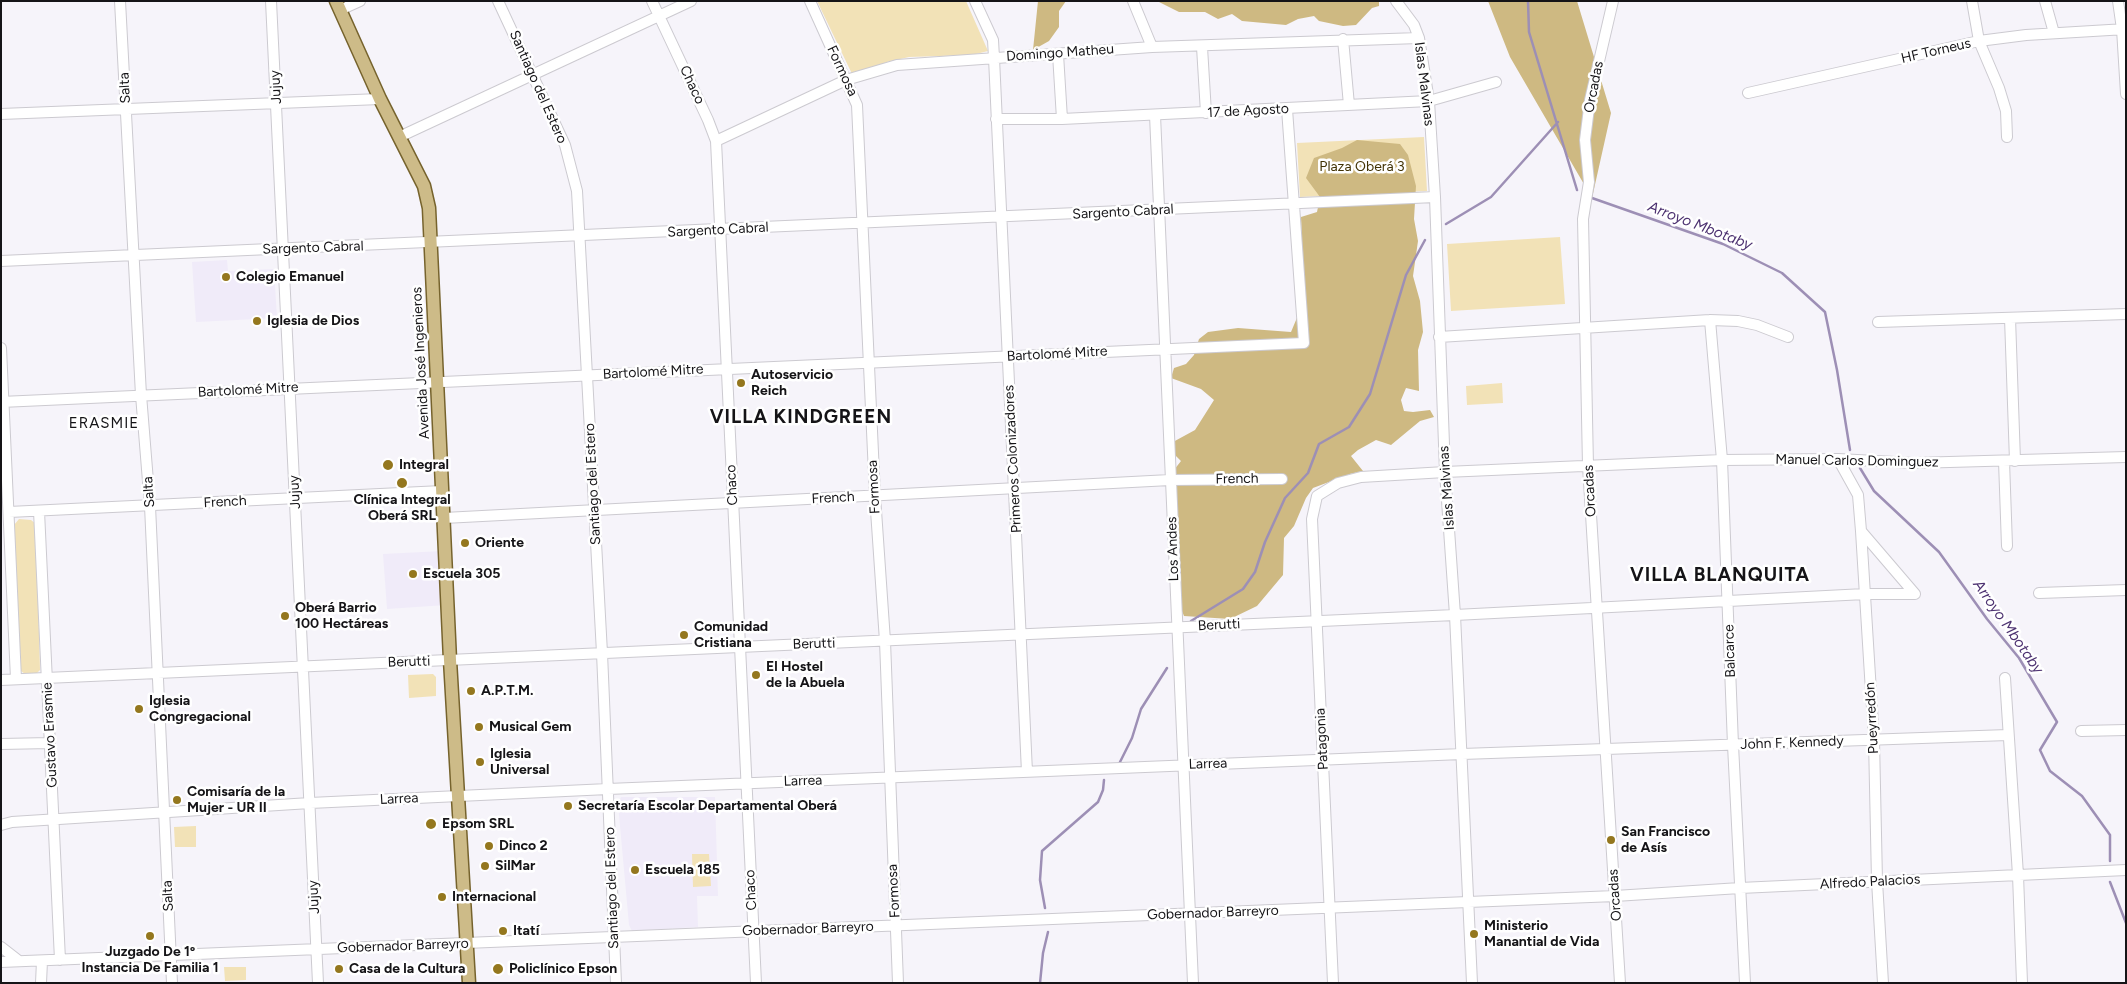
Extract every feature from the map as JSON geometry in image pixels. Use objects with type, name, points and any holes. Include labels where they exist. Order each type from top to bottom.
[{"type":"main road","name":"Avenida José Ingenieros","points":[[338,6],[427,197],[450,660],[469,983]]},
{"type":"street","name":"Salta","points":[[120,1],[141,395],[150,506],[172,983]]},
{"type":"street","name":"Jujuy","points":[[271,1],[318,983]]},
{"type":"street","points":[[338,6],[360,1]]},
{"type":"street","name":"Santiago del Estero","points":[[498,1],[565,146],[577,192],[581,236],[602,653],[616,983]]},
{"type":"street","name":"Chaco","points":[[652,1],[716,141],[756,983]]},
{"type":"street","points":[[399,136],[691,1]]},
{"type":"street","name":"Formosa","points":[[810,1],[857,105],[868,362],[884,641],[898,983]]},
{"type":"street","name":"Primeros Colonizadores","points":[[975,1],[993,40],[1016,488],[1027,772]]},
{"type":"street","points":[[1133,1],[1152,47]]},
{"type":"street","name":"Islas Malvinas","points":[[1396,1],[1414,25],[1419,38],[1429,101],[1435,197],[1439,337],[1446,472],[1456,615],[1472,983]]},
{"type":"street","name":"Orcadas","points":[[1613,1],[1590,100],[1585,140],[1589,182],[1582,219],[1588,466],[1620,983]]},
{"type":"street","points":[[1972,1],[1979,41],[2000,88],[2006,111],[2007,137]]},
{"type":"street","points":[[2045,1],[2054,33]]},
{"type":"street","points":[[2118,1],[2124,29],[2126,94]]},
{"type":"street","name":"HF Torneus","points":[[1748,93],[1979,41],[2054,33],[2124,29]]},
{"type":"street","name":"Domingo Matheu","points":[[716,141],[846,80],[897,65],[1152,47],[1202,47],[1343,39],[1419,38]]},
{"type":"street","points":[[1343,39],[1349,105]]},
{"type":"street","points":[[1202,47],[1206,113]]},
{"type":"street","points":[[1058,54],[1062,119]]},
{"type":"street","name":"17 de Agosto","points":[[996,119],[1062,119],[1429,101],[1496,82]]},
{"type":"street","points":[[1,114],[380,99]]},
{"type":"street","points":[[1287,109],[1294,204]]},
{"type":"street","name":"Los Andes","points":[[1154,114],[1193,983]]},
{"type":"street","name":"Sargento Cabral","points":[[1,261],[1435,197]]},
{"type":"street","name":"Bartolomé Mitre","points":[[2,402],[1304,342],[1294,204]]},
{"type":"street","points":[[1878,322],[2126,314]]},
{"type":"street","points":[[2010,318],[2015,460]]},
{"type":"street","points":[[1439,337],[1710,320],[1738,320],[1788,337]]},
{"type":"street","name":"Balcarce","points":[[1710,320],[1722,460],[1744,983]]},
{"type":"street","points":[[1,348],[2,402],[9,512],[5,528],[16,679]]},
{"type":"street","name":"Manuel Carlos Dominguez","points":[[1588,466],[1722,460],[1838,459],[1914,463],[2126,457]]},
{"type":"street","name":"Pueyrredón","points":[[1838,459],[1858,496],[1866,594],[1874,740],[1877,882],[1884,983]]},
{"type":"street","points":[[2004,461],[2008,546]]},
{"type":"street","points":[[1446,472],[1588,466]]},
{"type":"street","name":"Patagonia","points":[[1333,983],[1312,519],[1317,496],[1338,483],[1361,477],[1446,472]]},
{"type":"street","name":"French","points":[[444,518],[1170,480],[1282,479]]},
{"type":"street","name":"French","points":[[9,512],[442,491]]},
{"type":"street","name":"Gustavo Erasmie","points":[[39,511],[60,960]]},
{"type":"street","name":"Berutti","points":[[1,680],[1456,615],[1866,594],[1915,594],[1861,531]]},
{"type":"street","points":[[2039,593],[2126,590]]},
{"type":"street","points":[[2005,678],[2018,875],[2022,983]]},
{"type":"street","points":[[2081,731],[2126,730]]},
{"type":"street","name":"John F. Kennedy","points":[[1606,749],[2008,734]]},
{"type":"street","points":[[1,744],[50,743]]},
{"type":"street","name":"Larrea","points":[[1,825],[12,822],[310,803],[608,789],[1606,749]]},
{"type":"street","name":"Alfredo Palacios","points":[[1615,896],[1740,888],[2126,870]]},
{"type":"street","name":"Gobernador Barreyro","points":[[1,962],[1615,896]]},
{"type":"street","points":[[1,947],[19,961]]},
{"type":"street","points":[[41,983],[42,960]]},
{"type":"shaded area","points":[[227,260],[228,271],[274,269],[277,318],[196,322],[192,262]]},
{"type":"shaded area","points":[[442,551],[446,605],[387,609],[383,554]]},
{"type":"shaded area","points":[[621,797],[715,797],[718,896],[697,896],[698,927],[632,931],[629,925],[618,804]]},
{"type":"green space","points":[[817,1],[966,1],[988,51],[972,55],[909,57],[887,62],[853,76]]},
{"type":"green space","points":[[1038,1],[1066,1],[1059,11],[1059,27],[1049,41],[1033,50]]},
{"type":"green space","points":[[1157,1],[1379,1],[1379,6],[1372,8],[1356,25],[1343,26],[1319,21],[1314,16],[1298,19],[1286,25],[1242,21],[1232,14],[1218,19],[1205,12],[1179,12]]},
{"type":"green space","points":[[1488,1],[1577,1],[1611,113],[1592,198],[1510,57]]},
{"type":"green space","name":"Plaza Oberá 3","points":[[1424,137],[1427,191],[1300,197],[1297,143]]},
{"type":"green space","points":[[1357,140],[1400,144],[1408,155],[1416,186],[1414,219],[1418,241],[1413,276],[1420,301],[1423,332],[1418,350],[1419,391],[1406,388],[1401,400],[1404,411],[1430,410],[1434,417],[1420,421],[1391,445],[1376,440],[1358,450],[1351,456],[1363,471],[1313,488],[1306,498],[1294,526],[1284,538],[1283,575],[1257,606],[1230,619],[1184,616],[1178,601],[1174,470],[1181,461],[1175,455],[1173,442],[1195,430],[1214,400],[1201,389],[1171,378],[1174,368],[1186,364],[1194,355],[1199,339],[1208,332],[1238,328],[1291,332],[1304,301],[1301,217],[1317,212],[1320,197],[1306,178],[1314,158],[1342,148]]},
{"type":"green space","points":[[1560,237],[1565,304],[1451,311],[1447,244]]},
{"type":"green space","points":[[1502,383],[1503,403],[1467,405],[1466,386]]},
{"type":"green space","points":[[19,519],[31,520],[36,524],[40,670],[36,674],[25,674],[21,671],[14,525]]},
{"type":"green space","points":[[433,674],[436,677],[436,696],[409,698],[408,675]]},
{"type":"green space","points":[[196,826],[196,847],[175,847],[174,827]]},
{"type":"green space","points":[[692,854],[709,854],[711,886],[693,887]]},
{"type":"green space","points":[[224,967],[246,967],[246,980],[225,981]]},
{"type":"waterway","name":"Arroyo Mbotaby","points":[[1528,1],[1529,32],[1577,190]]},
{"type":"waterway","points":[[1446,224],[1491,197],[1558,122]]},
{"type":"waterway","name":"Arroyo Mbotaby","points":[[1592,198],[1723,244],[1782,273],[1825,312],[1850,450]]},
{"type":"waterway","points":[[1191,621],[1243,589],[1255,572],[1265,542],[1285,498],[1308,473],[1319,444],[1349,427],[1370,394],[1406,275],[1425,240]]},
{"type":"waterway","name":"Arroyo Mbotaby","points":[[1860,468],[1874,491],[1939,552],[1987,619],[2019,658],[2057,722],[2040,750],[2050,771],[2082,796],[2110,835],[2110,861]]},
{"type":"waterway","points":[[1119,764],[1132,738],[1141,709],[1167,668]]},
{"type":"waterway","points":[[1045,908],[1040,880],[1042,851],[1098,802],[1103,790],[1104,780]]},
{"type":"waterway","name":"Arroyo Mbotaby","points":[[2110,882],[2126,923]]},
{"type":"waterway","points":[[1040,983],[1043,953],[1048,932]]},
{"type":"place","name":"Colegio Emanuel","points":[[226,277]]},
{"type":"place","name":"Iglesia de Dios","points":[[257,321]]},
{"type":"place","name":"Autoservicio Reich","points":[[741,383]]},
{"type":"place","name":"Integral","points":[[388,465]]},
{"type":"place","name":"Clínica Integral Oberá SRL","points":[[402,483]]},
{"type":"place","name":"Oriente","points":[[465,543]]},
{"type":"place","name":"Escuela 305","points":[[413,574]]},
{"type":"place","name":"Oberá Barrio 100 Hectáreas","points":[[285,616]]},
{"type":"place","name":"Comunidad Cristiana","points":[[684,635]]},
{"type":"place","name":"El Hostel de la Abuela","points":[[756,675]]},
{"type":"place","name":"A.P.T.M.","points":[[471,691]]},
{"type":"place","name":"Iglesia Congregacional","points":[[139,709]]},
{"type":"place","name":"Musical Gem","points":[[479,727]]},
{"type":"place","name":"Iglesia Universal","points":[[480,762]]},
{"type":"place","name":"Comisaría de la Mujer - UR II","points":[[177,800]]},
{"type":"place","name":"Secretaría Escolar Departamental Oberá","points":[[568,806]]},
{"type":"place","name":"Epsom SRL","points":[[431,824]]},
{"type":"place","name":"San Francisco de Asís","points":[[1611,840]]},
{"type":"place","name":"Dinco 2","points":[[489,846]]},
{"type":"place","name":"SilMar","points":[[485,866]]},
{"type":"place","name":"Escuela 185","points":[[635,870]]},
{"type":"place","name":"Internacional","points":[[442,897]]},
{"type":"place","name":"Itatí","points":[[503,931]]},
{"type":"place","name":"Ministerio Manantial de Vida","points":[[1474,934]]},
{"type":"place","name":"Juzgado De 1º Instancia De Familia 1","points":[[150,936]]},
{"type":"place","name":"Casa de la Cultura","points":[[339,969]]},
{"type":"place","name":"Policlínico Epson","points":[[498,969]]},
{"type":"district","name":"VILLA KINDGREEN","points":[[801,417]]},
{"type":"district","name":"ERASMIE","points":[[104,424]]},
{"type":"district","name":"VILLA BLANQUITA","points":[[1720,575]]}]
